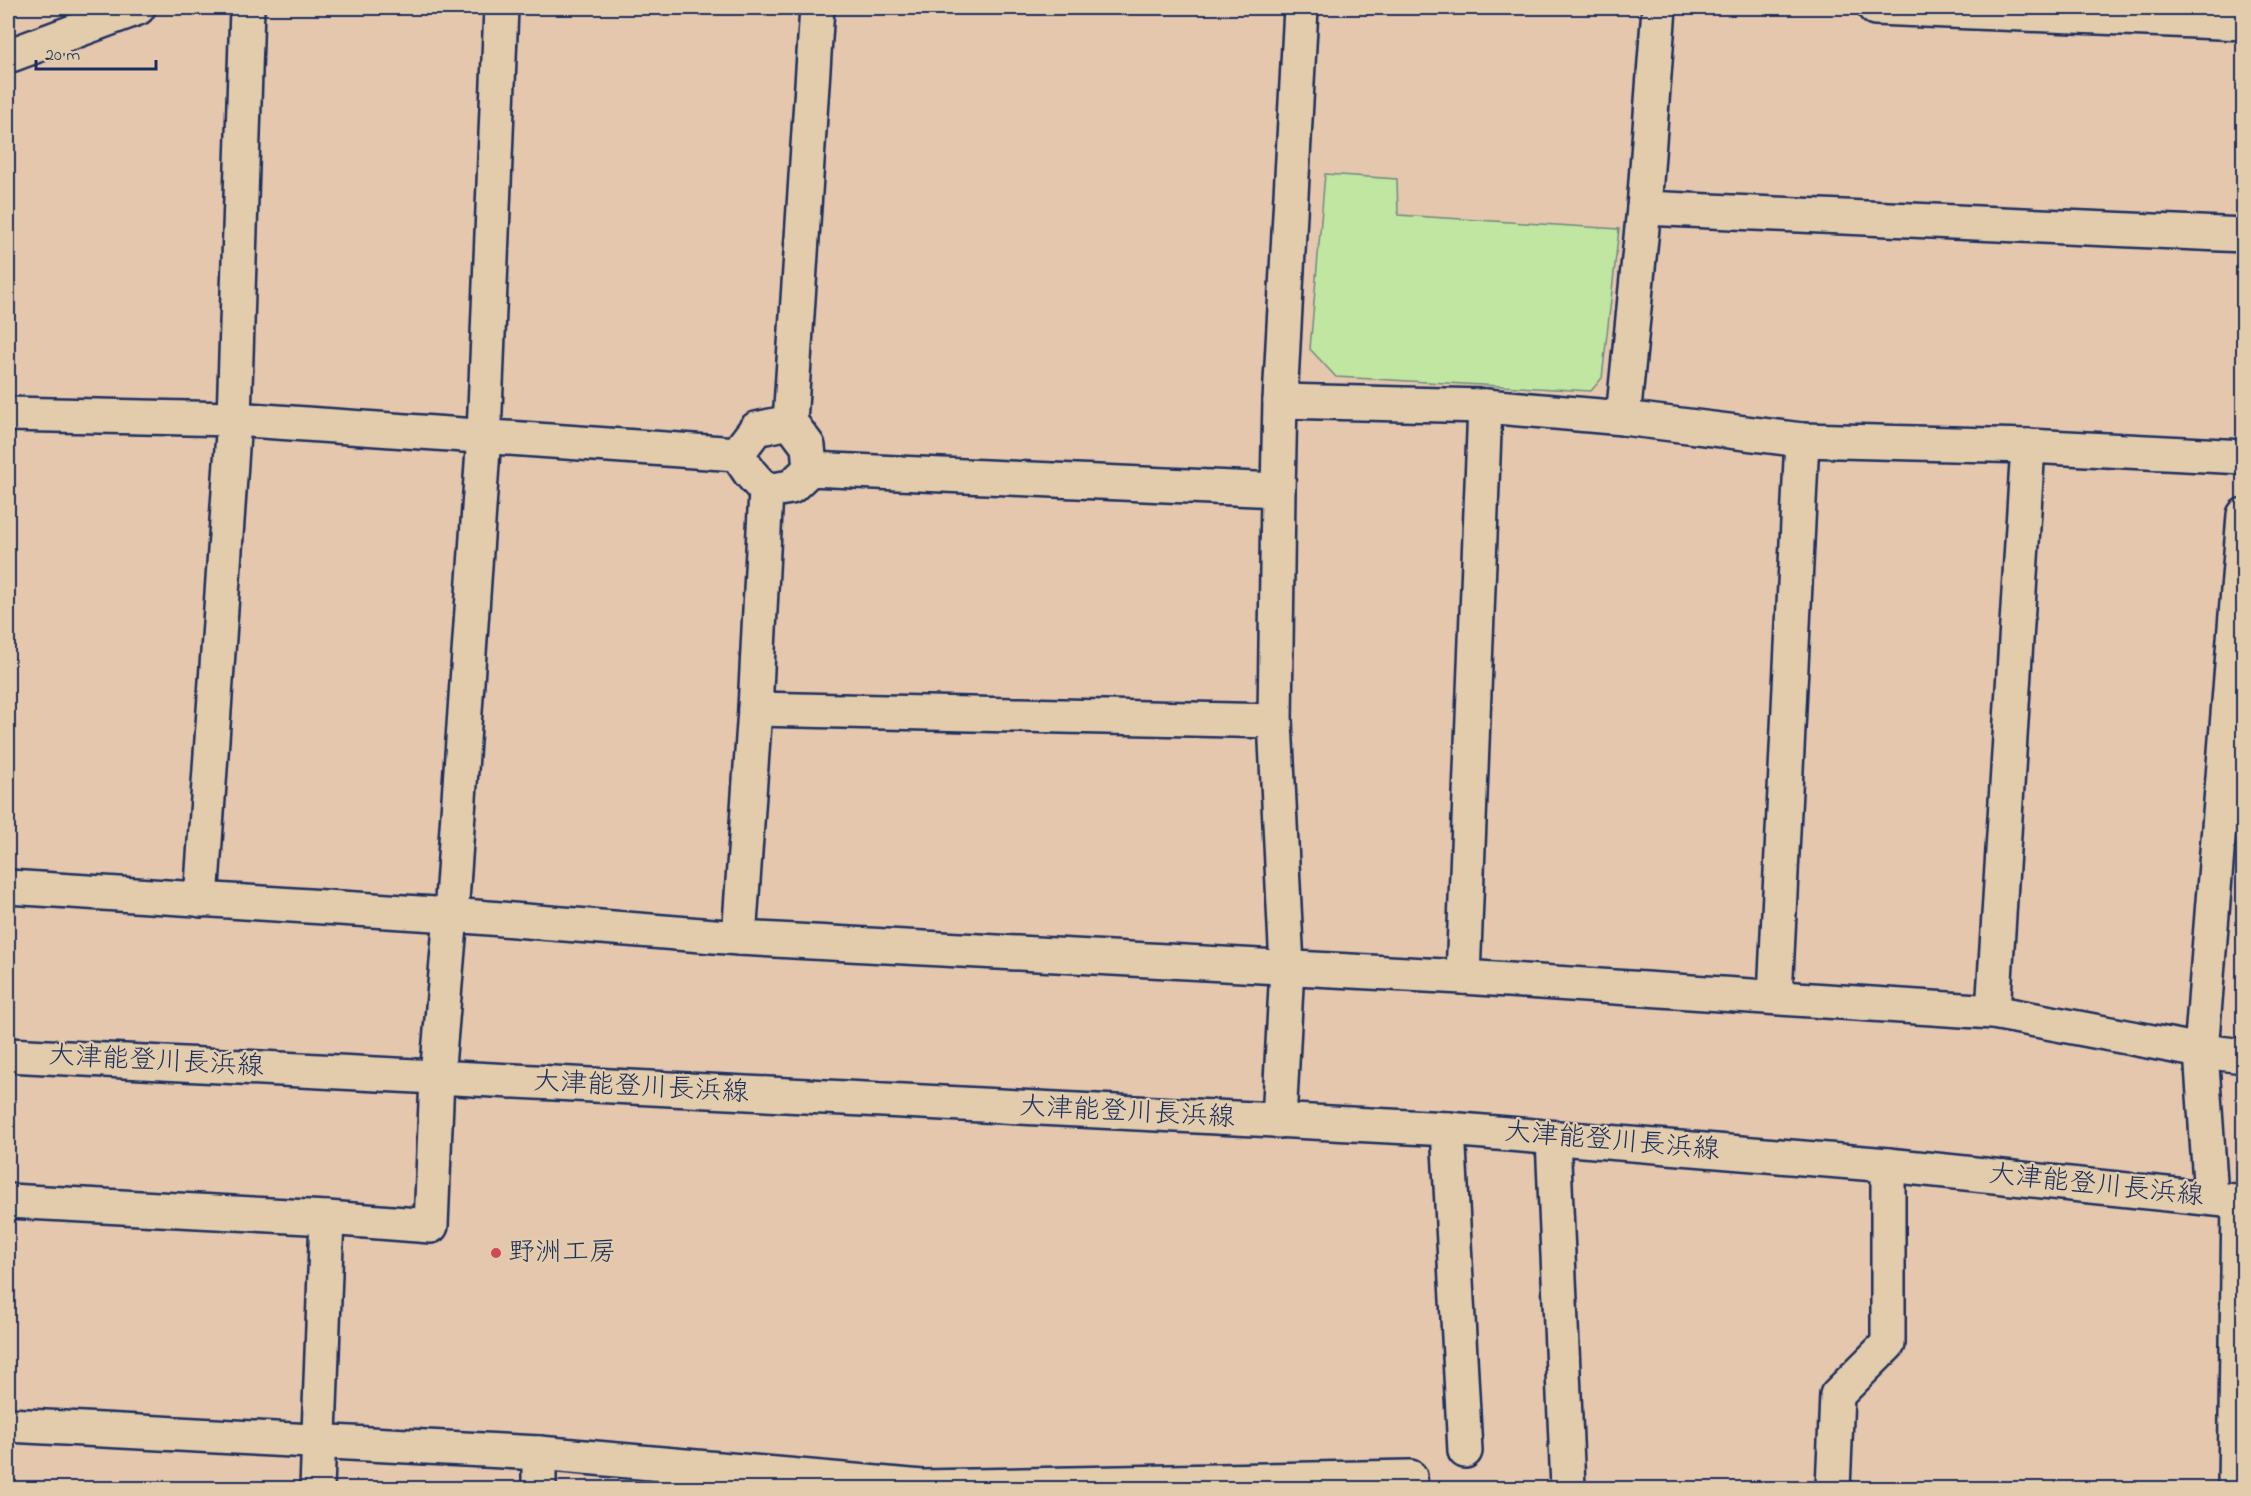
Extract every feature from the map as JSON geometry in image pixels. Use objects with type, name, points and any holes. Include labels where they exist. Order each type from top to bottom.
[{"type":"street","points":[[8,56],[138,8]]},
{"type":"street","points":[[201,900],[234,419],[247,8]]},
{"type":"street","points":[[8,1201],[327,1218],[431,1226],[437,1077],[451,915],[484,435],[501,8]]},
{"type":"street","points":[[810,469],[808,446],[790,422],[817,8]]},
{"type":"street","points":[[1279,1121],[1287,967],[1275,722],[1278,490],[1280,401],[1301,8]]},
{"type":"street","points":[[1623,418],[1644,208],[1659,8]]},
{"type":"street","points":[[1875,8],[2244,23]]},
{"type":"street","points":[[1644,208],[2244,235]]},
{"type":"street","points":[[1280,401],[1485,406],[1623,418],[1802,440],[2028,446],[2244,457]]},
{"type":"street","points":[[1463,977],[1485,406]]},
{"type":"street","points":[[8,414],[234,419],[737,454]]},
{"type":"street","points":[[737,454],[756,429],[790,422]]},
{"type":"street","points":[[1775,996],[1802,440]]},
{"type":"street","points":[[1993,1011],[2028,446]]},
{"type":"street","points":[[737,454],[766,491],[755,709],[739,938]]},
{"type":"street","points":[[766,491],[790,487],[810,469],[1278,490]]},
{"type":"street","points":[[2235,1488],[2240,1351],[2231,1200],[2201,1051],[2244,515]]},
{"type":"street","points":[[755,709],[1275,722]]},
{"type":"street","points":[[8,887],[451,915],[739,938],[1463,977],[1993,1011],[2201,1051],[2244,1056]]},
{"type":"street","name":"大津能登川長浜線","points":[[8,1054],[1448,1129],[1888,1165],[2231,1200]]},
{"type":"street","points":[[1448,1129],[1465,1451]]},
{"type":"street","points":[[1553,1138],[1568,1488]]},
{"type":"street","points":[[1833,1488],[1837,1395],[1888,1344],[1888,1165]]},
{"type":"street","points":[[316,1488],[327,1218]]},
{"type":"street","points":[[8,1425],[539,1453],[922,1487],[1410,1477],[1411,1488]]},
{"type":"street","points":[[539,1453],[539,1488]]},
{"type":"green space","points":[[1325,174],[1397,179],[1398,215],[1619,229],[1602,378],[1591,391],[1336,377],[1310,349]]},
{"type":"place","name":"野洲工房","points":[[496,1253]]}]
